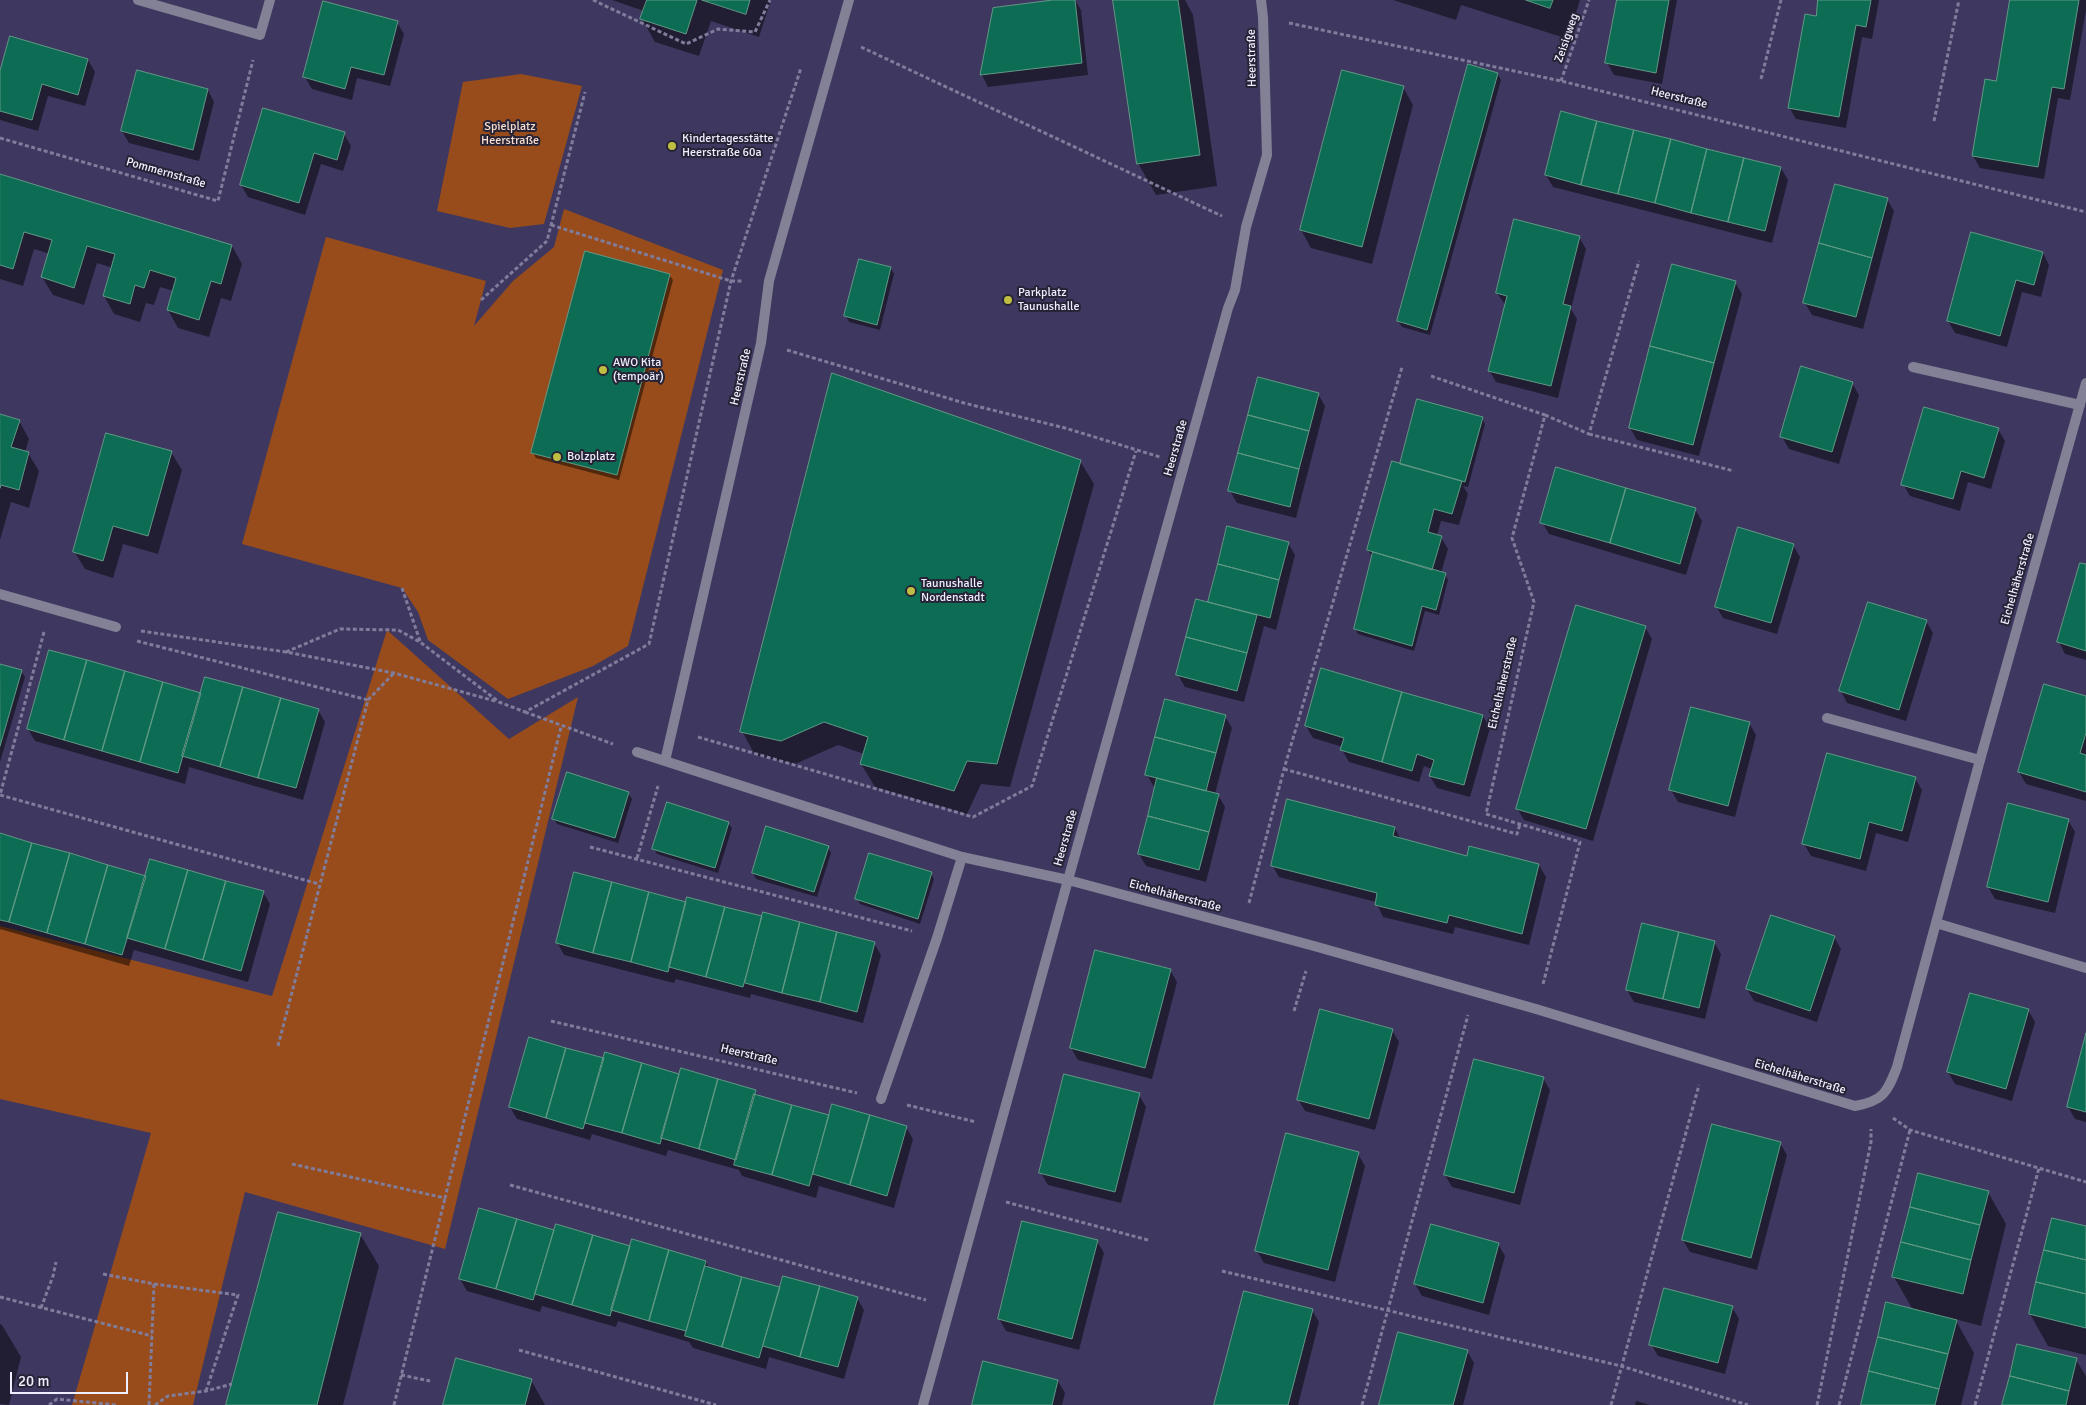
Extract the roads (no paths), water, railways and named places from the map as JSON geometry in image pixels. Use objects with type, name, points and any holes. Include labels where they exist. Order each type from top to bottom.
[{"type":"street","points":[[138,0],[260,35],[270,0]]},
{"type":"street","name":"Heerstraße","points":[[665,761],[761,342],[769,281],[849,0]]},
{"type":"street","name":"Heerstraße","points":[[924,1405],[1068,880],[1228,308],[1235,290],[1246,227],[1266,155],[1261,0]]},
{"type":"street","points":[[1913,367],[2080,404]]},
{"type":"street","name":"Eichelhäherstraße","points":[[1068,880],[1474,991],[1854,1106],[1871,1104],[1888,1090],[1897,1067],[1980,760],[2086,383]]},
{"type":"street","points":[[0,594],[116,627]]},
{"type":"street","points":[[1827,718],[1980,760]]},
{"type":"street","name":"Heerstraße","points":[[637,752],[962,857],[1068,880]]},
{"type":"street","points":[[881,1099],[937,938],[962,857]]},
{"type":"street","points":[[1936,923],[2086,968]]},
{"type":"place","name":"Kindertagesstätte Heerstraße 60a","points":[[672,146]]},
{"type":"place","name":"Parkplatz Taunushalle","points":[[1008,300]]},
{"type":"place","name":"AWO Kita (tempoär)","points":[[603,370]]},
{"type":"place","name":"Bolzplatz","points":[[557,457]]},
{"type":"place","name":"Taunushalle Nordenstadt","points":[[911,591]]},
{"type":"park label","name":"Spielplatz Heerstraße","points":[[510,134]]}]
